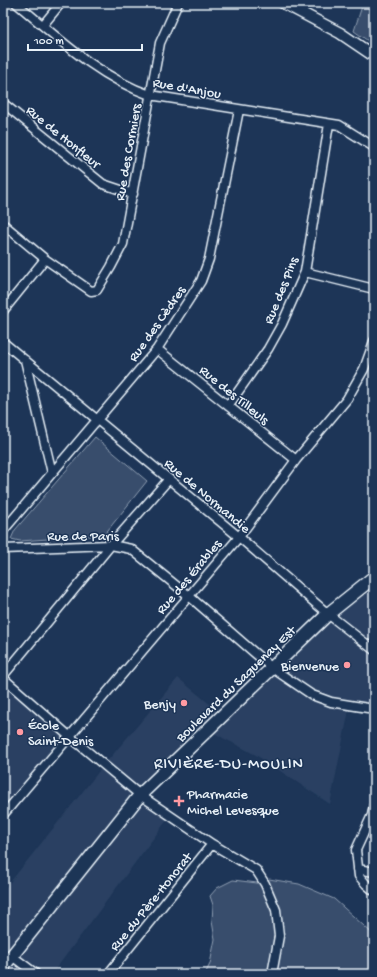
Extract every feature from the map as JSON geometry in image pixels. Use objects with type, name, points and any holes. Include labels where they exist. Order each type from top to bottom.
[{"type":"main road","name":"Boulevard du Saguenay Est","points":[[6,962],[140,795],[328,614],[374,577]]},
{"type":"street","name":"Rue d'Anjou","points":[[16,3],[86,60],[120,82],[150,95],[339,125],[353,132],[374,147]]},
{"type":"street","points":[[43,25],[61,3]]},
{"type":"street","name":"Rue des Cormiers","points":[[45,259],[91,292],[97,290],[123,244],[160,43],[178,3]]},
{"type":"street","points":[[283,3],[340,32],[374,56]]},
{"type":"street","name":"Rue de Honfleur","points":[[3,103],[103,184],[133,194]]},
{"type":"street","name":"Rue des Cèdres","points":[[3,531],[157,349],[201,280],[209,259],[239,110]]},
{"type":"street","name":"Rue des Pins","points":[[228,406],[268,348],[282,324],[305,272],[329,124]]},
{"type":"street","points":[[3,224],[45,259],[3,311]]},
{"type":"street","points":[[305,272],[374,288]]},
{"type":"street","name":"Rue des Érables","points":[[3,815],[239,537],[296,460],[347,399],[364,369],[374,341]]},
{"type":"street","name":"Rue de Normandie","points":[[3,342],[239,537],[328,614],[374,650]]},
{"type":"street","name":"Rue des Tilleuls","points":[[157,349],[296,460]]},
{"type":"street","points":[[25,360],[52,473]]},
{"type":"street","points":[[168,479],[111,545],[3,677],[69,736],[140,795],[212,844],[256,870],[265,884],[276,910],[279,936],[272,974]]},
{"type":"street","name":"Rue de Paris","points":[[3,549],[111,545],[130,549],[189,596],[272,668],[312,695],[331,702],[374,709]]},
{"type":"street","points":[[374,805],[373,815],[356,850],[359,876],[374,891]]},
{"type":"street","name":"Rue du Père-Honorat","points":[[108,974],[212,844]]},
{"type":"street","points":[[358,869],[374,872]]},
{"type":"street","points":[[6,962],[36,974]]},
{"type":"shaded area","points":[[363,3],[374,3],[374,45],[354,31]]},
{"type":"shaded area","points":[[95,437],[147,481],[104,535],[20,541],[11,539],[15,530]]},
{"type":"shaded area","points":[[374,577],[374,709],[350,705],[330,804],[256,755],[208,730],[140,795],[170,816],[52,974],[3,974],[3,891],[104,765],[178,678],[223,715]]},
{"type":"shaded area","points":[[9,684],[69,736],[7,811],[3,808],[3,690]]},
{"type":"shaded area","points":[[269,879],[299,884],[334,899],[374,935],[374,974],[205,974],[210,964],[215,939],[212,921],[213,905],[210,896],[217,888],[233,880],[265,884]]},
{"type":"place","name":"Bienvenue","points":[[347,665]]},
{"type":"place","name":"Benjy","points":[[184,703]]},
{"type":"place","name":"École Saint-Denis","points":[[20,732]]},
{"type":"place","name":"Pharmacie Michel Levesque","points":[[179,801]]},
{"type":"district","name":"RIVIÈRE-DU-MOULIN","points":[[229,762]]}]
